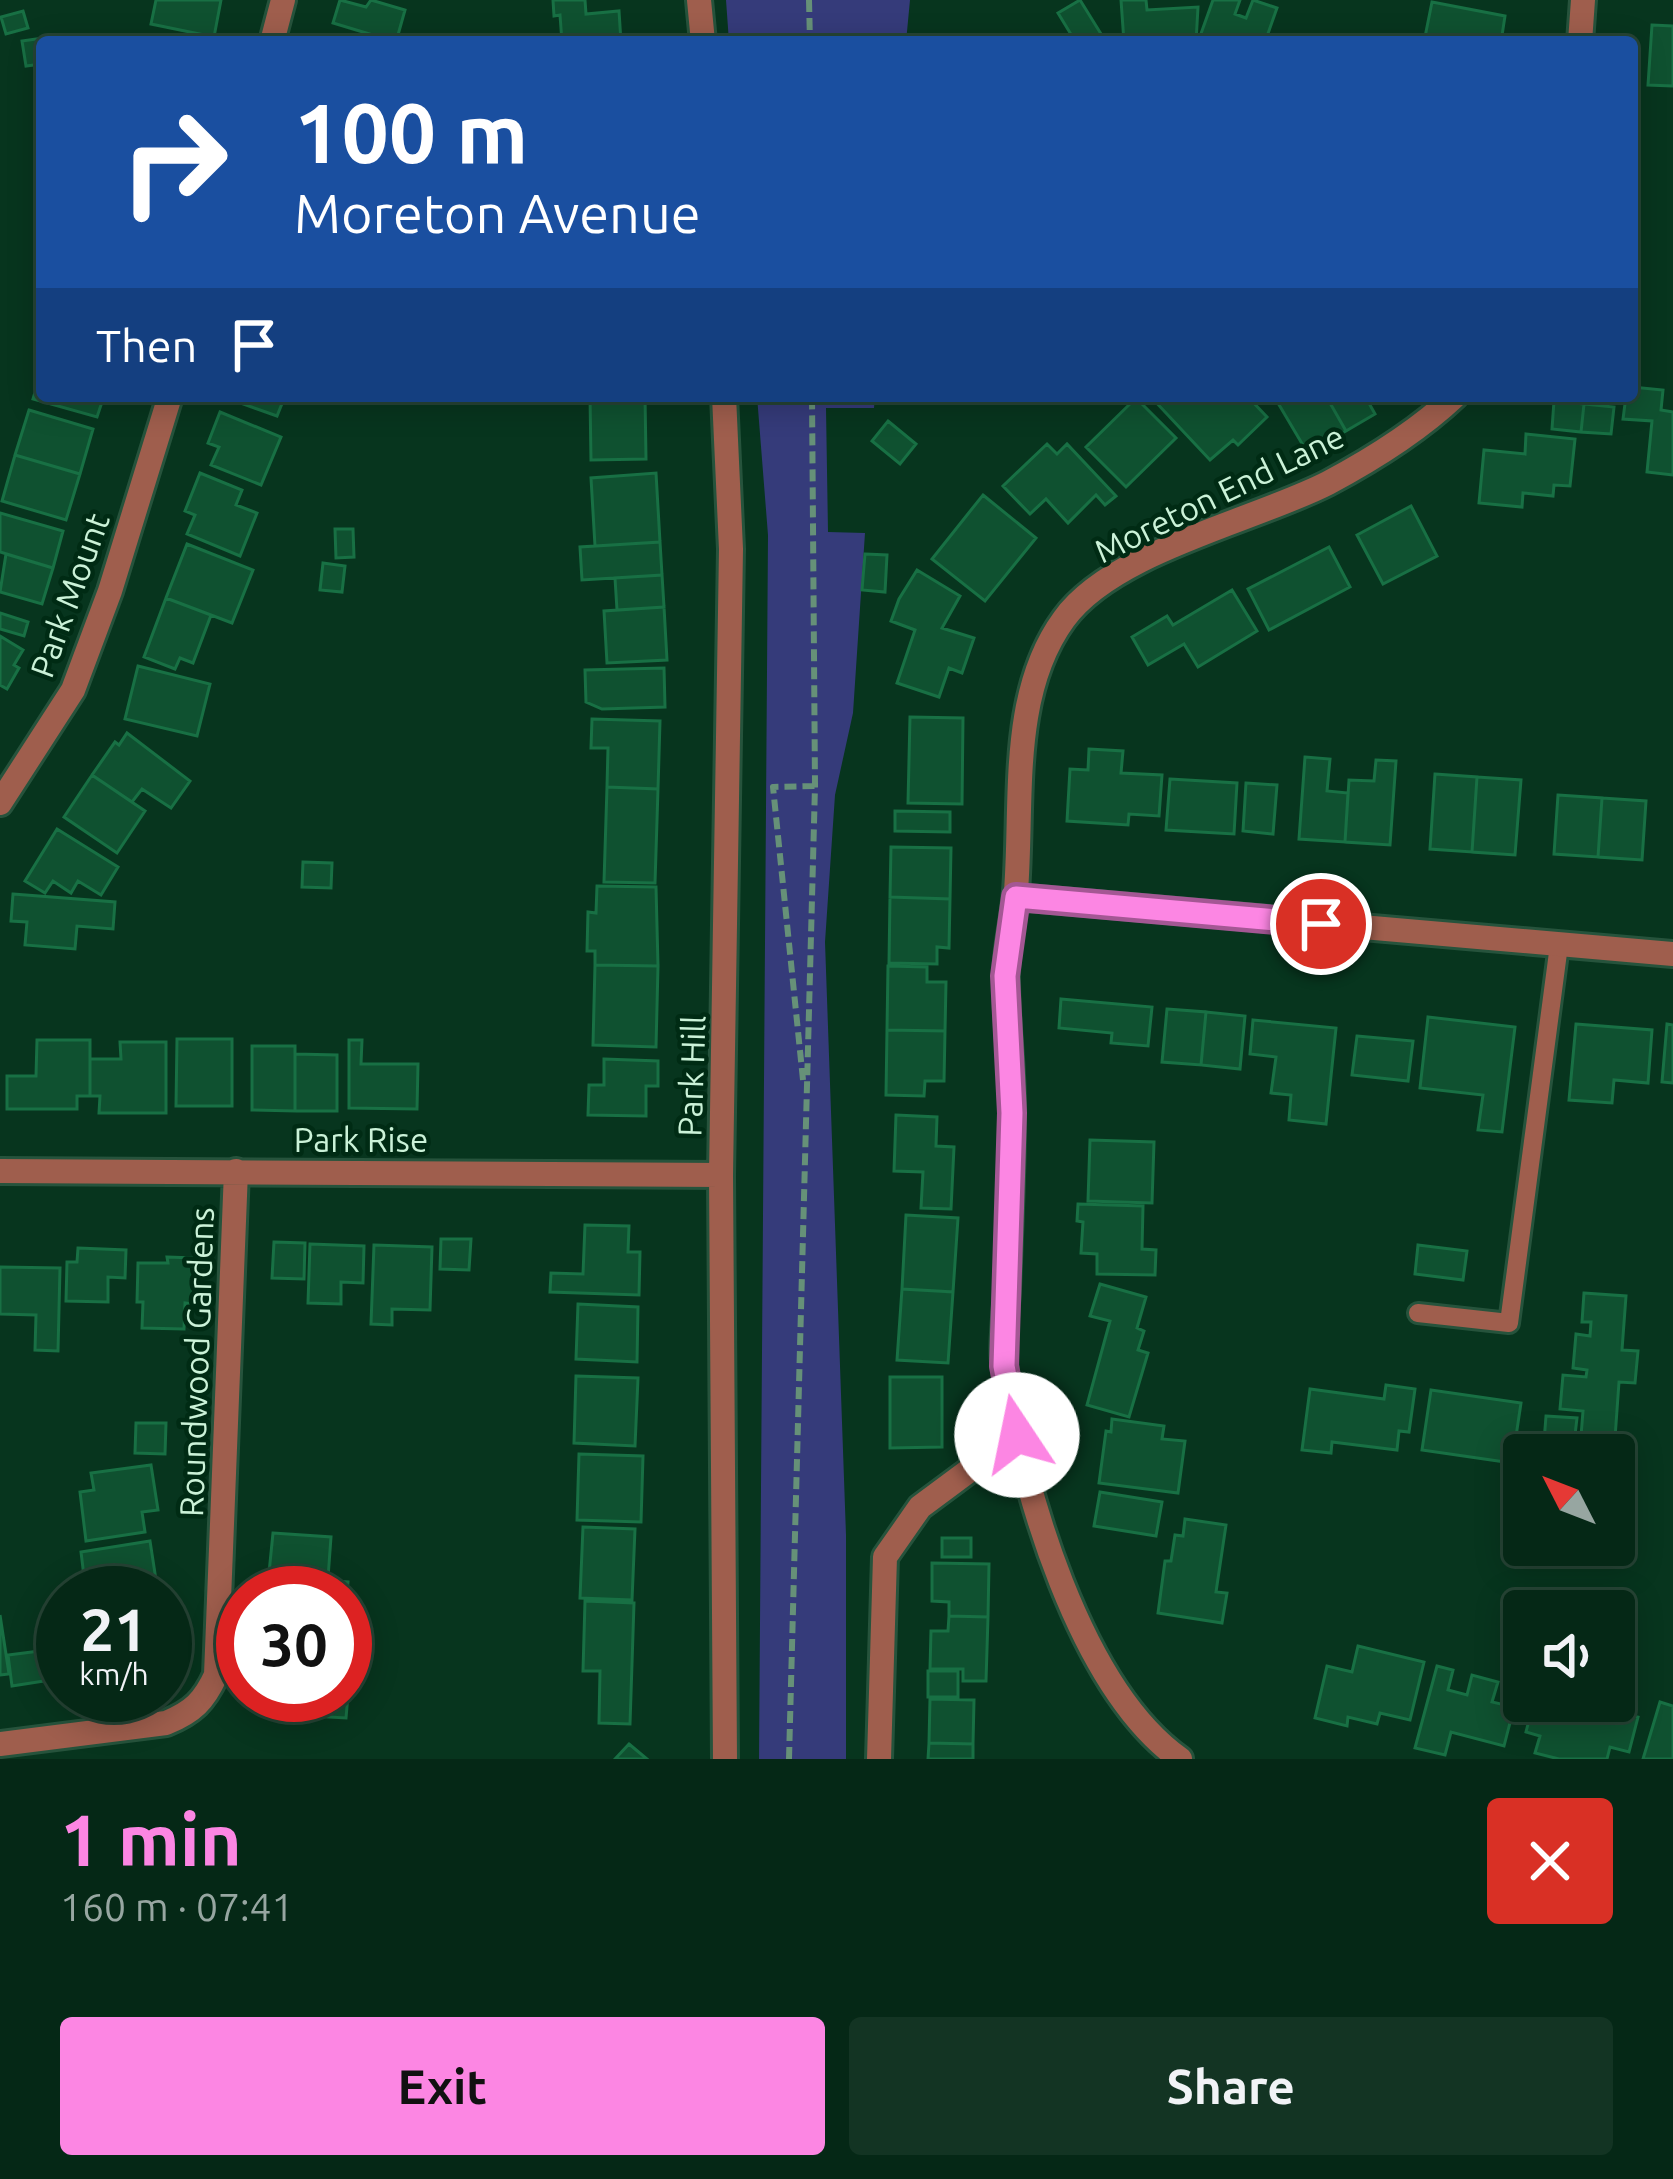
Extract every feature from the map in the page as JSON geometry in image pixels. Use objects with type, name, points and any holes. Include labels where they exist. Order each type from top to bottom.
[{"type":"street","points":[[274,36],[283,0]]},
{"type":"street","points":[[699,0],[702,36]]},
{"type":"street","points":[[1580,36],[1583,0]]},
{"type":"street","name":"Park Mount","points":[[0,802],[73,690],[110,591],[168,402]]},
{"type":"street","name":"Park Hill","points":[[724,402],[730,549],[721,1175],[725,1759]]},
{"type":"street","name":"Moreton End Lane","points":[[1180,1759],[1143,1728],[1117,1694],[1079,1623],[1057,1571],[1017,1435],[1004,1366],[1012,1113],[1005,976],[1016,897],[1028,703],[1051,638],[1089,593],[1130,567],[1327,484],[1409,434],[1443,402]]},
{"type":"street","points":[[1016,897],[1673,954]]},
{"type":"street","name":"Park Rise","points":[[0,1171],[721,1175]]},
{"type":"street","name":"Roundwood Gardens","points":[[0,1744],[166,1723],[205,1699],[215,1675],[236,1171]]},
{"type":"street","points":[[879,1759],[885,1557],[920,1508],[1017,1435]]},
{"type":"lane","points":[[1418,1313],[1509,1323],[1559,945]]},
{"type":"path","points":[[809,0],[810,36]]},
{"type":"path","points":[[789,1759],[815,786],[812,402]]},
{"type":"path","points":[[803,1080],[772,787],[815,786]]},
{"type":"shaded area","points":[[726,0],[910,0],[907,36],[729,36]]},
{"type":"shaded area","points":[[757,402],[874,402],[874,408],[826,408],[828,532],[865,533],[853,713],[835,795],[825,942],[846,1535],[846,1759],[759,1759],[768,535]]},
{"type":"building","points":[[156,0],[221,0],[214,36],[151,24]]},
{"type":"building","points":[[340,0],[366,7],[371,0],[405,10],[398,36],[376,36],[333,23]]},
{"type":"building","points":[[553,0],[585,0],[586,14],[619,11],[621,36],[562,36],[560,15],[554,16]]},
{"type":"building","points":[[1080,0],[1102,36],[1072,36],[1058,13]]},
{"type":"building","points":[[1121,0],[1146,0],[1147,10],[1198,7],[1196,36],[1124,36]]},
{"type":"building","points":[[1213,0],[1240,0],[1235,14],[1246,18],[1253,0],[1277,8],[1267,36],[1200,36]]},
{"type":"building","points":[[1432,2],[1505,16],[1502,36],[1425,36]]},
{"type":"building","points":[[23,11],[28,28],[6,34],[1,17]]},
{"type":"building","points":[[1652,25],[1673,26],[1673,86],[1648,85]]},
{"type":"building","points":[[36,39],[36,65],[26,66],[22,41]]},
{"type":"building","points":[[1638,388],[1663,390],[1661,410],[1673,412],[1673,475],[1647,472],[1652,421],[1623,419],[1625,402],[1638,402]]},
{"type":"building","points":[[44,402],[102,402],[97,417]]},
{"type":"building","points":[[238,402],[283,402],[277,416]]},
{"type":"building","points":[[590,402],[645,402],[646,459],[591,460]]},
{"type":"building","points":[[1132,402],[1140,402],[1176,438],[1126,487],[1086,447]]},
{"type":"building","points":[[1156,402],[1253,402],[1267,417],[1238,445],[1233,440],[1210,460]]},
{"type":"building","points":[[1329,402],[1346,431],[1307,452],[1278,403]]},
{"type":"building","points":[[1329,402],[1368,402],[1375,414],[1346,431]]},
{"type":"building","points":[[1554,402],[1584,404],[1581,432],[1552,429]]},
{"type":"building","points":[[1584,404],[1614,407],[1611,434],[1581,432]]},
{"type":"building","points":[[29,410],[93,429],[80,474],[15,455]]},
{"type":"building","points":[[220,412],[281,437],[261,485],[211,465],[219,447],[208,443]]},
{"type":"building","points":[[888,421],[916,444],[900,464],[872,441]]},
{"type":"building","points":[[1526,434],[1575,439],[1570,486],[1554,485],[1553,496],[1523,493],[1522,507],[1479,503],[1484,450],[1525,454]]},
{"type":"building","points":[[1047,444],[1057,454],[1067,444],[1116,496],[1105,505],[1096,495],[1068,523],[1046,499],[1030,514],[1003,486]]},
{"type":"building","points":[[15,455],[80,474],[66,520],[2,501]]},
{"type":"building","points":[[200,473],[242,490],[236,505],[257,513],[240,556],[187,534],[195,515],[185,511]]},
{"type":"building","points":[[656,473],[660,542],[595,546],[591,478]]},
{"type":"building","points":[[983,495],[1036,538],[985,601],[932,559]]},
{"type":"building","points":[[1411,506],[1437,556],[1383,584],[1357,535]]},
{"type":"building","points":[[0,513],[63,531],[53,568],[0,552]]},
{"type":"building","points":[[335,529],[353,529],[354,557],[336,558]]},
{"type":"building","points":[[660,542],[662,575],[582,580],[580,547]]},
{"type":"building","points":[[187,544],[253,570],[232,623],[166,598]]},
{"type":"building","points":[[1329,547],[1350,587],[1269,630],[1248,589]]},
{"type":"building","points":[[6,554],[53,568],[42,604],[0,592]]},
{"type":"building","points":[[865,554],[887,555],[885,592],[862,590]]},
{"type":"building","points":[[323,563],[345,566],[342,592],[320,590]]},
{"type":"building","points":[[917,570],[960,596],[942,628],[974,638],[962,673],[949,668],[939,697],[897,683],[915,630],[891,621]]},
{"type":"building","points":[[662,575],[664,607],[617,610],[615,578]]},
{"type":"building","points":[[1232,590],[1257,631],[1198,667],[1184,644],[1148,665],[1132,637],[1167,616],[1173,625]]},
{"type":"building","points":[[166,598],[211,615],[193,663],[180,658],[175,669],[144,657]]},
{"type":"building","points":[[664,607],[667,660],[607,663],[604,611]]},
{"type":"building","points":[[0,613],[28,622],[24,636],[0,629]]},
{"type":"building","points":[[0,636],[23,650],[7,689],[0,685]]},
{"type":"building","points":[[138,666],[210,684],[197,736],[125,719]]},
{"type":"building","points":[[664,668],[665,707],[602,709],[586,702],[585,670]]},
{"type":"building","points":[[910,717],[963,718],[962,804],[908,803]]},
{"type":"building","points":[[592,719],[660,721],[658,789],[607,787],[608,748],[591,748]]},
{"type":"building","points":[[127,733],[190,781],[171,808],[142,789],[132,802],[92,775]]},
{"type":"building","points":[[1089,749],[1123,751],[1121,773],[1162,775],[1159,816],[1129,814],[1128,825],[1067,821],[1070,769],[1088,770]]},
{"type":"building","points":[[1305,757],[1330,759],[1327,791],[1348,793],[1345,842],[1299,839]]},
{"type":"building","points":[[1376,760],[1396,761],[1390,845],[1345,842],[1349,780],[1374,781]]},
{"type":"building","points":[[1435,774],[1477,777],[1472,852],[1430,849]]},
{"type":"building","points":[[92,775],[145,811],[117,853],[64,817]]},
{"type":"building","points":[[1477,777],[1521,780],[1515,855],[1472,852]]},
{"type":"building","points":[[1170,779],[1237,783],[1234,834],[1166,830]]},
{"type":"building","points":[[1246,783],[1277,785],[1273,834],[1243,831]]},
{"type":"building","points":[[607,787],[658,789],[655,883],[604,882]]},
{"type":"building","points":[[1558,795],[1602,798],[1598,857],[1554,854]]},
{"type":"building","points":[[1602,798],[1646,801],[1642,860],[1598,857]]},
{"type":"building","points":[[895,811],[950,812],[950,832],[895,831]]},
{"type":"building","points":[[57,829],[118,867],[101,895],[78,881],[71,893],[53,881],[45,893],[25,881]]},
{"type":"building","points":[[891,847],[951,848],[950,899],[890,897]]},
{"type":"building","points":[[303,862],[332,863],[331,888],[302,887]]},
{"type":"building","points":[[597,886],[656,887],[658,966],[595,965],[595,951],[587,951],[588,912],[596,913]]},
{"type":"building","points":[[13,894],[115,902],[113,929],[77,926],[75,949],[25,945],[27,922],[11,921]]},
{"type":"building","points":[[890,897],[950,899],[949,948],[937,947],[937,964],[889,963]]},
{"type":"building","points":[[595,965],[658,966],[656,1047],[593,1045]]},
{"type":"building","points":[[888,966],[927,967],[927,982],[946,982],[945,1031],[887,1030]]},
{"type":"building","points":[[1061,999],[1152,1007],[1148,1046],[1111,1043],[1112,1033],[1059,1028]]},
{"type":"building","points":[[1167,1009],[1206,1012],[1201,1065],[1162,1062]]},
{"type":"building","points":[[1206,1012],[1245,1016],[1240,1069],[1201,1065]]},
{"type":"building","points":[[1428,1017],[1515,1027],[1502,1132],[1478,1130],[1483,1095],[1420,1088]]},
{"type":"building","points":[[1253,1020],[1336,1028],[1326,1124],[1289,1120],[1291,1095],[1271,1093],[1276,1057],[1250,1054]]},
{"type":"building","points":[[1576,1024],[1652,1030],[1648,1083],[1614,1080],[1612,1103],[1569,1100]]},
{"type":"building","points":[[1667,1024],[1673,1025],[1673,1083],[1662,1082]]},
{"type":"building","points":[[887,1030],[945,1031],[944,1081],[925,1081],[924,1096],[886,1095]]},
{"type":"building","points":[[1357,1036],[1413,1041],[1408,1081],[1352,1075]]},
{"type":"building","points":[[177,1039],[232,1039],[232,1106],[176,1106]]},
{"type":"building","points":[[37,1040],[90,1040],[90,1096],[77,1096],[77,1109],[7,1109],[7,1076],[36,1076]]},
{"type":"building","points":[[349,1040],[362,1040],[361,1064],[418,1064],[417,1109],[349,1108]]},
{"type":"building","points":[[120,1042],[166,1042],[166,1113],[99,1113],[100,1096],[90,1096],[90,1059],[121,1059]]},
{"type":"building","points":[[252,1046],[295,1046],[295,1111],[252,1110]]},
{"type":"building","points":[[295,1054],[337,1055],[337,1111],[295,1111]]},
{"type":"building","points":[[604,1059],[658,1061],[658,1086],[646,1086],[646,1116],[588,1115],[589,1085],[604,1085]]},
{"type":"building","points":[[896,1115],[937,1117],[936,1146],[954,1147],[951,1209],[921,1208],[923,1172],[894,1171]]},
{"type":"building","points":[[1090,1140],[1154,1142],[1152,1203],[1088,1201]]},
{"type":"building","points":[[1078,1204],[1143,1206],[1142,1249],[1156,1250],[1155,1275],[1097,1274],[1097,1254],[1081,1253],[1083,1222],[1077,1221]]},
{"type":"building","points":[[906,1215],[958,1218],[953,1292],[902,1289]]},
{"type":"building","points":[[585,1225],[629,1226],[628,1252],[640,1252],[639,1295],[550,1292],[551,1273],[583,1274]]},
{"type":"building","points":[[441,1239],[471,1239],[469,1270],[440,1269]]},
{"type":"building","points":[[274,1242],[305,1243],[304,1279],[272,1278]]},
{"type":"building","points":[[310,1244],[364,1246],[363,1283],[341,1282],[341,1304],[308,1303]]},
{"type":"building","points":[[374,1245],[432,1247],[430,1310],[392,1309],[392,1325],[371,1324]]},
{"type":"building","points":[[1418,1245],[1467,1251],[1463,1280],[1415,1274]]},
{"type":"building","points":[[78,1248],[126,1250],[125,1278],[108,1277],[108,1302],[66,1301],[67,1262],[77,1262]]},
{"type":"building","points":[[167,1257],[194,1258],[193,1304],[185,1303],[184,1329],[142,1328],[138,1263],[168,1263]]},
{"type":"building","points":[[0,1267],[60,1268],[58,1351],[35,1350],[36,1315],[0,1314]]},
{"type":"building","points":[[1100,1284],[1146,1297],[1137,1328],[1144,1331],[1138,1350],[1148,1353],[1129,1417],[1087,1405],[1110,1321],[1090,1316]]},
{"type":"building","points":[[902,1289],[953,1292],[948,1363],[897,1360]]},
{"type":"building","points":[[1584,1293],[1626,1296],[1622,1350],[1638,1351],[1635,1383],[1619,1382],[1615,1434],[1581,1434],[1583,1411],[1560,1409],[1563,1375],[1586,1377],[1587,1370],[1573,1368],[1576,1334],[1590,1336],[1591,1322],[1582,1322]]},
{"type":"building","points":[[578,1304],[638,1307],[637,1362],[576,1359]]},
{"type":"building","points":[[576,1376],[638,1378],[635,1446],[574,1443]]},
{"type":"building","points":[[890,1377],[942,1377],[942,1447],[890,1448]]},
{"type":"building","points":[[1386,1385],[1415,1389],[1409,1432],[1399,1431],[1397,1450],[1332,1442],[1331,1453],[1302,1450],[1310,1389],[1384,1399]]},
{"type":"building","points":[[1431,1390],[1521,1403],[1516,1434],[1503,1434],[1503,1462],[1422,1450]]},
{"type":"building","points":[[1546,1416],[1577,1418],[1575,1434],[1545,1434]]},
{"type":"building","points":[[1112,1419],[1164,1426],[1162,1439],[1185,1441],[1178,1493],[1099,1483]]},
{"type":"building","points":[[136,1423],[166,1423],[165,1454],[135,1453]]},
{"type":"building","points":[[579,1454],[643,1456],[641,1522],[577,1520]]},
{"type":"building","points":[[151,1465],[158,1510],[142,1512],[145,1532],[86,1541],[80,1492],[94,1490],[91,1473]]},
{"type":"building","points":[[1100,1492],[1162,1502],[1156,1536],[1094,1526]]},
{"type":"building","points":[[1185,1519],[1226,1525],[1216,1592],[1227,1593],[1222,1623],[1158,1613],[1165,1561],[1171,1561],[1175,1535],[1183,1536]]},
{"type":"building","points":[[583,1527],[635,1529],[632,1600],[580,1598]]},
{"type":"building","points":[[273,1533],[331,1537],[329,1566],[270,1566]]},
{"type":"building","points":[[942,1538],[971,1538],[971,1557],[942,1557]]},
{"type":"building","points":[[150,1541],[154,1566],[83,1566],[81,1552]]},
{"type":"building","points":[[932,1563],[989,1564],[988,1617],[949,1616],[949,1602],[932,1601]]},
{"type":"building","points":[[585,1601],[634,1603],[630,1724],[599,1723],[600,1671],[583,1671]]},
{"type":"building","points":[[0,1615],[9,1674],[0,1675]]},
{"type":"building","points":[[949,1616],[988,1617],[986,1681],[963,1681],[963,1669],[930,1669],[931,1631],[948,1631]]},
{"type":"building","points":[[1358,1646],[1424,1662],[1410,1720],[1380,1713],[1377,1724],[1348,1717],[1347,1726],[1315,1718],[1327,1666],[1352,1672]]},
{"type":"building","points":[[36,1652],[36,1682],[12,1686],[8,1655]]},
{"type":"building","points":[[1437,1666],[1453,1670],[1448,1690],[1467,1695],[1472,1675],[1498,1682],[1492,1702],[1503,1704],[1503,1722],[1510,1722],[1504,1746],[1451,1732],[1445,1755],[1415,1748]]},
{"type":"building","points":[[928,1671],[958,1671],[958,1697],[928,1697]]},
{"type":"building","points":[[930,1699],[974,1700],[973,1744],[929,1743]]},
{"type":"building","points":[[1660,1702],[1673,1706],[1673,1759],[1643,1759]]},
{"type":"building","points":[[1638,1717],[1629,1752],[1610,1747],[1607,1759],[1559,1759],[1535,1753],[1540,1736],[1526,1732],[1529,1722],[1635,1722]]},
{"type":"building","points":[[929,1743],[973,1744],[973,1759],[928,1759]]},
{"type":"building","points":[[629,1744],[647,1759],[615,1759]]},
{"type":"route","points":[[1017,1435],[1004,1366],[1012,1113],[1005,976],[1016,897],[1321,924]]}]
